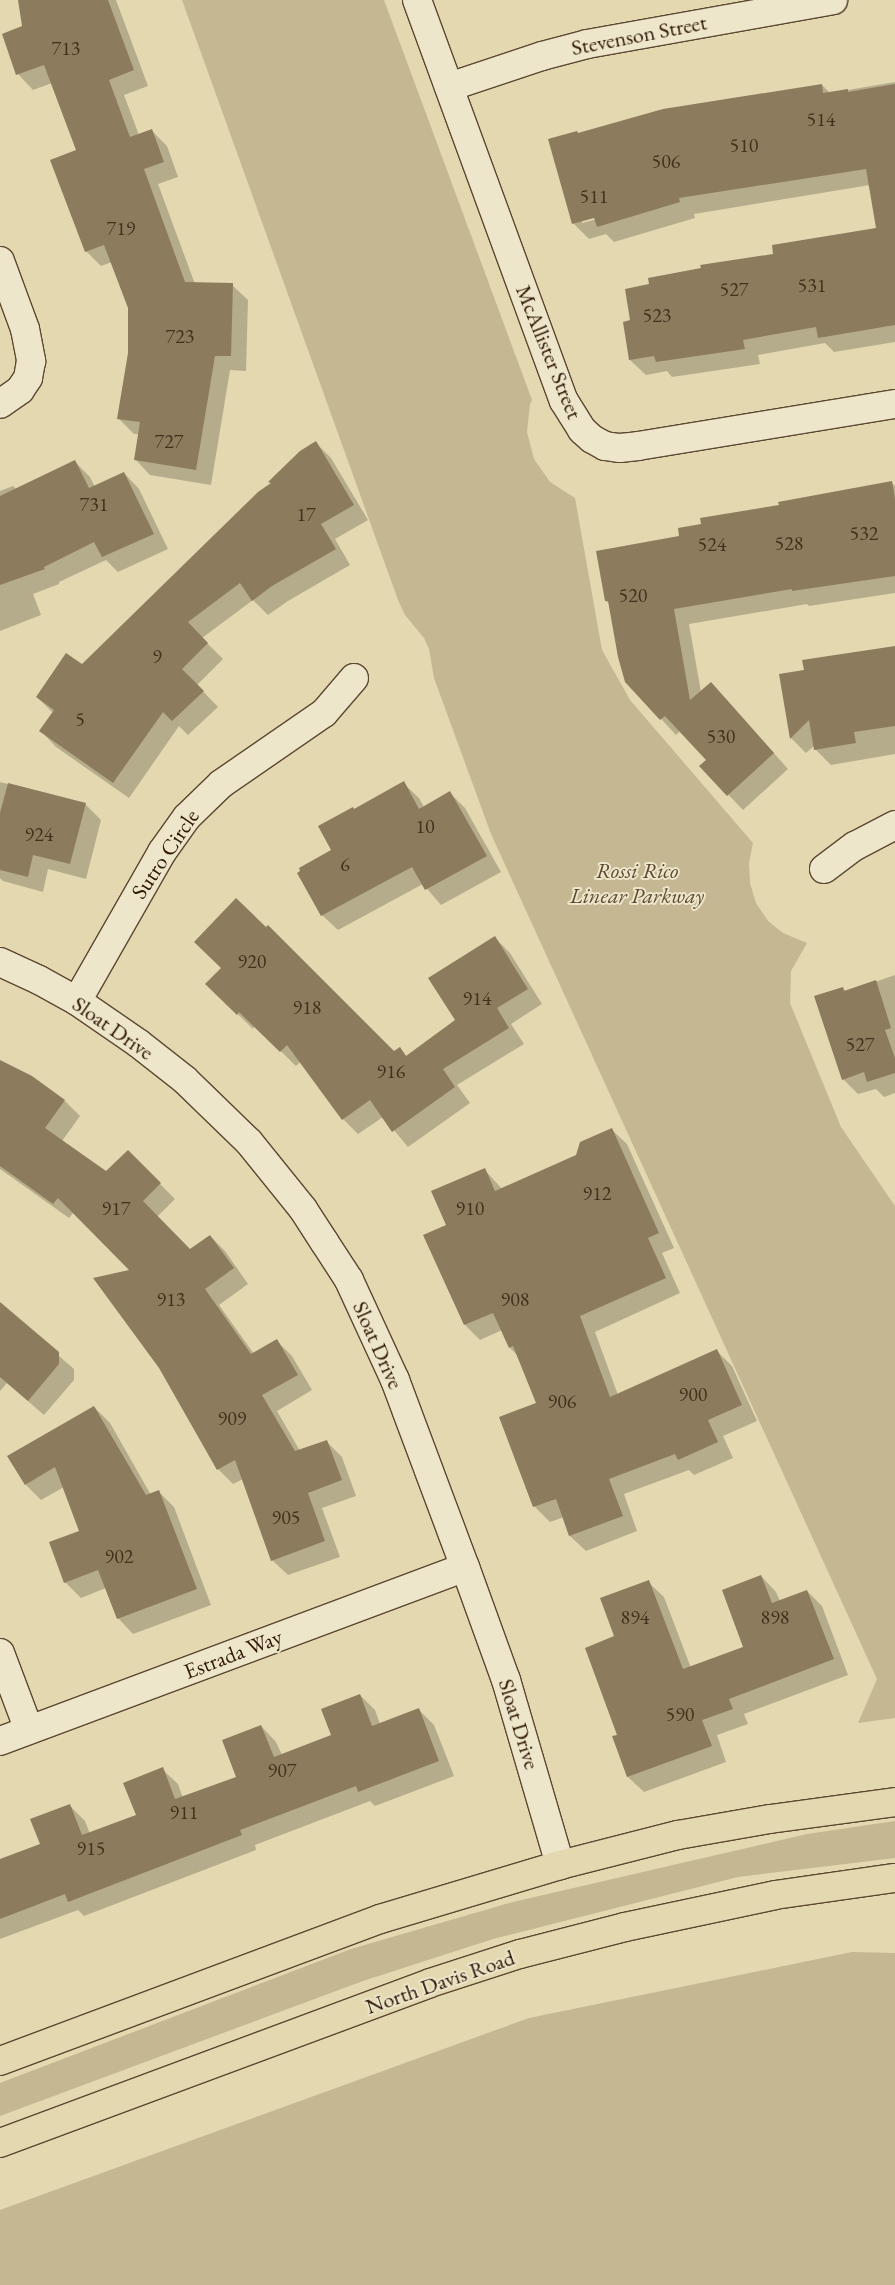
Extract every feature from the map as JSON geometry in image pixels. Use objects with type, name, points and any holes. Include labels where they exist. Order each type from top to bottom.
[{"type":"highway","points":[[0,2061],[380,1919],[560,1865],[687,1834],[770,1819],[895,1802]]},
{"type":"highway","name":"North Davis Road","points":[[0,2142],[430,1983],[520,1954],[624,1927],[775,1895],[895,1878]]},
{"type":"street","name":"McAllister Street","points":[[417,0],[564,401],[582,430],[592,439],[605,446],[629,447],[895,404]]},
{"type":"street","name":"Stevenson Street","points":[[449,87],[542,56],[587,44],[833,0]]},
{"type":"street","points":[[0,261],[26,329],[31,361],[28,378],[20,390],[0,404]]},
{"type":"street","name":"Sutro Circle","points":[[77,1001],[162,852],[187,817],[221,784],[324,713],[354,678]]},
{"type":"street","points":[[824,869],[856,846],[895,825]]},
{"type":"street","name":"Sloat Drive","points":[[0,962],[39,980],[77,1001],[138,1043],[185,1080],[249,1142],[303,1209],[349,1280],[395,1380],[506,1680],[560,1865]]},
{"type":"street","name":"Estrada Way","points":[[0,1741],[465,1567]]},
{"type":"street","points":[[0,1653],[29,1730]]},
{"type":"green space","name":"Rossi Rico Linear Parkway","points":[[182,0],[384,0],[532,400],[527,432],[534,459],[550,482],[575,498],[602,650],[630,700],[753,843],[749,863],[750,883],[756,903],[768,921],[783,933],[807,943],[791,971],[790,1003],[841,1127],[895,1206],[895,1718],[858,1723],[877,1679],[491,834],[434,678],[429,649],[424,638],[405,615],[398,600]]},
{"type":"green space","points":[[895,1821],[895,1858],[738,1877],[493,1939],[363,1981],[0,2116],[0,2083],[351,1949],[513,1902],[807,1834]]},
{"type":"green space","points":[[852,1952],[895,1953],[895,2285],[0,2285],[0,2210],[529,2018]]},
{"type":"building","points":[[18,0],[108,0],[134,70],[109,80],[130,137],[152,129],[164,162],[144,169],[185,282],[233,283],[231,356],[215,356],[196,470],[134,460],[140,422],[117,419],[128,353],[128,308],[104,245],[85,252],[50,160],[76,150],[44,65],[16,75],[2,34],[22,26]]},
{"type":"building","points":[[822,84],[823,93],[848,89],[848,92],[895,84],[895,325],[818,338],[816,327],[743,340],[745,349],[656,362],[654,356],[629,360],[623,322],[630,320],[625,289],[649,284],[648,278],[701,268],[700,265],[773,254],[772,245],[876,228],[866,169],[679,198],[680,202],[597,227],[594,218],[572,224],[548,139],[577,131],[578,133],[663,109]]},
{"type":"building","points":[[316,441],[354,505],[321,524],[336,549],[272,586],[252,601],[240,583],[188,622],[208,643],[182,669],[204,691],[172,721],[163,712],[113,783],[39,731],[54,710],[36,697],[66,653],[82,664],[258,492],[271,483],[268,482],[300,451]]},
{"type":"building","points":[[75,460],[89,488],[124,472],[154,534],[102,557],[94,542],[44,567],[45,569],[0,585],[0,496]]},
{"type":"building","points":[[892,481],[895,499],[895,576],[792,591],[792,589],[674,609],[690,700],[711,682],[774,753],[727,796],[699,766],[706,760],[665,716],[660,720],[625,682],[618,657],[608,601],[605,601],[596,551],[679,536],[678,528],[701,524],[700,518],[779,505],[778,502]]},
{"type":"building","points":[[895,646],[895,726],[854,732],[856,743],[814,750],[809,720],[790,739],[779,674],[804,670],[802,660]]},
{"type":"building","points":[[404,781],[419,809],[450,791],[487,856],[425,890],[412,867],[321,916],[297,873],[300,871],[299,868],[331,850],[318,826],[353,807],[354,809]]},
{"type":"building","points":[[8,783],[86,803],[70,864],[33,855],[28,877],[0,870],[0,813]]},
{"type":"building","points":[[236,898],[266,927],[268,925],[394,1051],[400,1047],[406,1056],[455,1020],[428,978],[495,936],[528,989],[497,1008],[509,1028],[443,1069],[455,1087],[392,1132],[370,1100],[342,1120],[287,1045],[280,1052],[239,1012],[237,1015],[205,984],[221,968],[194,942]]},
{"type":"building","points":[[876,980],[891,1028],[885,1030],[895,1058],[895,1073],[867,1082],[864,1072],[842,1080],[814,996],[843,987],[844,991]]},
{"type":"building","points":[[0,1060],[32,1076],[65,1100],[45,1128],[106,1171],[128,1150],[161,1183],[143,1201],[190,1249],[210,1235],[234,1268],[205,1289],[251,1354],[277,1339],[298,1375],[262,1395],[295,1451],[327,1440],[342,1480],[308,1493],[325,1541],[271,1561],[235,1460],[217,1470],[159,1368],[93,1278],[129,1270],[58,1198],[53,1204],[0,1166]]},
{"type":"building","points":[[612,1128],[659,1233],[648,1238],[666,1278],[580,1316],[610,1397],[717,1349],[742,1405],[708,1420],[718,1442],[678,1460],[675,1454],[609,1479],[623,1516],[569,1536],[556,1499],[533,1507],[499,1417],[536,1403],[513,1346],[509,1348],[493,1313],[464,1325],[423,1235],[446,1225],[431,1191],[485,1168],[495,1191],[576,1155],[580,1142]]},
{"type":"building","points":[[0,1302],[59,1352],[59,1364],[28,1401],[0,1377]]},
{"type":"building","points":[[94,1406],[146,1495],[159,1490],[197,1589],[117,1619],[98,1570],[64,1583],[49,1542],[79,1531],[55,1467],[25,1485],[7,1456]]},
{"type":"building","points":[[761,1575],[772,1603],[807,1590],[834,1659],[729,1699],[733,1709],[702,1720],[712,1746],[627,1777],[612,1736],[617,1735],[585,1648],[614,1636],[600,1598],[649,1580],[683,1669],[743,1647],[722,1590]]},
{"type":"building","points":[[360,1694],[372,1726],[419,1708],[439,1761],[358,1792],[356,1786],[240,1830],[242,1835],[68,1902],[65,1894],[0,1919],[0,1859],[40,1844],[30,1819],[70,1804],[82,1835],[136,1815],[123,1783],[163,1767],[175,1799],[236,1777],[222,1740],[261,1725],[274,1757],[331,1735],[321,1709]]}]
